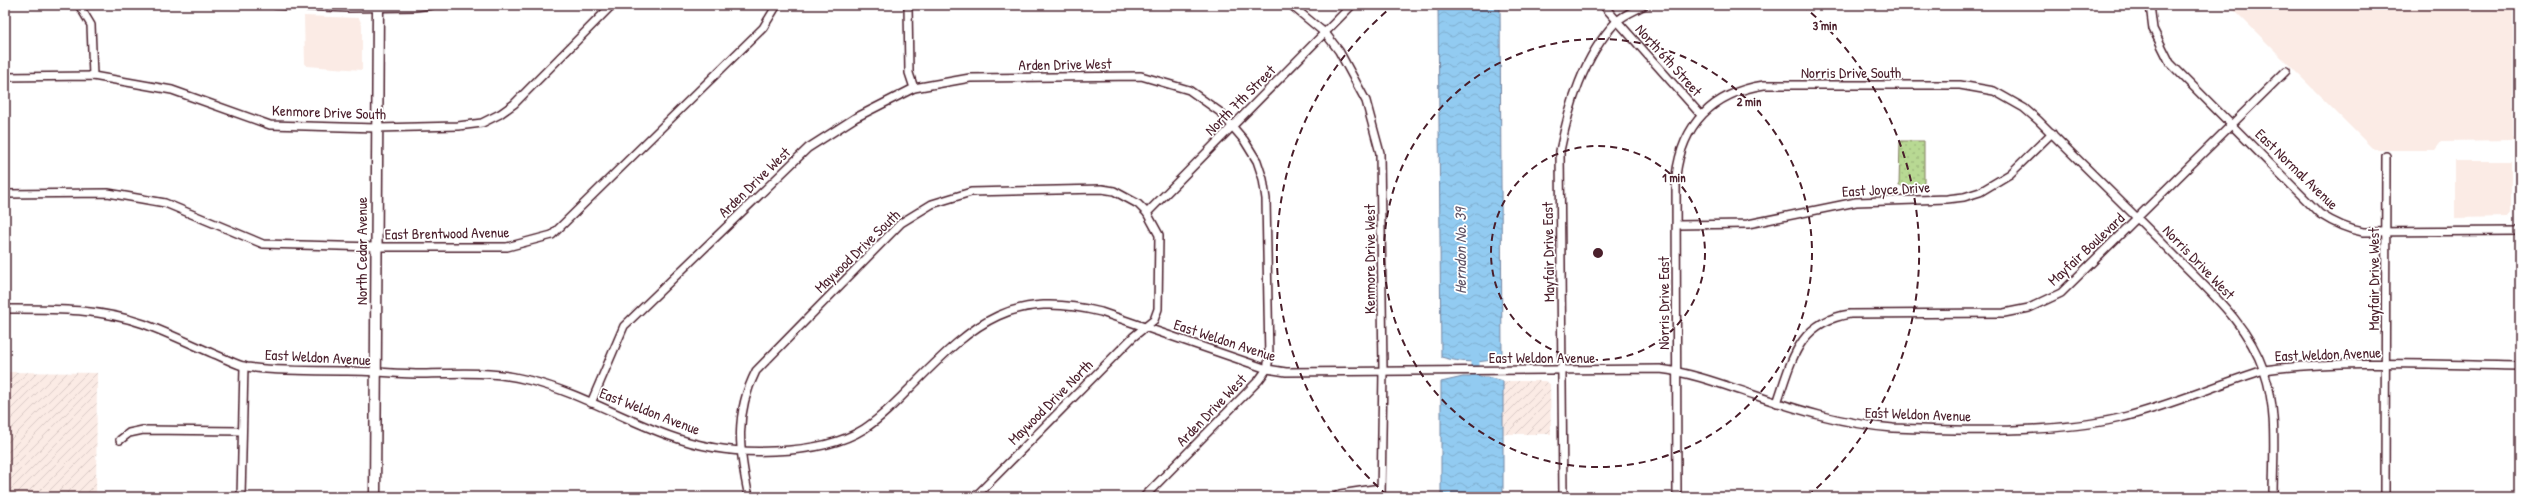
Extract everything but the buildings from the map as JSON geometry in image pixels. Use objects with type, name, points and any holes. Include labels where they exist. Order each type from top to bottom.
[{"type":"main road","name":"North Cedar Avenue","points":[[375,497],[378,6]]},
{"type":"street","points":[[79,5],[91,25],[93,76]]},
{"type":"street","points":[[276,5],[432,5]]},
{"type":"street","name":"Kenmore Drive South","points":[[5,77],[93,76],[172,90],[270,125],[377,128],[458,126],[482,123],[500,114],[514,104],[612,5]]},
{"type":"street","name":"East Brentwood Avenue","points":[[5,194],[108,193],[164,203],[263,244],[376,247],[507,247],[552,235],[762,28],[777,5]]},
{"type":"street","points":[[908,5],[910,73],[914,88]]},
{"type":"street","points":[[1290,5],[1326,34]]},
{"type":"street","name":"North 7th Street","points":[[1147,213],[1233,125],[1326,34],[1352,5]]},
{"type":"street","name":"North 6th Street","points":[[1603,5],[1701,115]]},
{"type":"street","points":[[1616,21],[1645,5]]},
{"type":"street","name":"East Normal Avenue","points":[[2150,5],[2153,29],[2170,63],[2320,214],[2349,230],[2386,232],[2520,231]]},
{"type":"street","name":"Mayfair Drive East","points":[[1563,497],[1560,151],[1568,111],[1580,79],[1593,54],[1616,21]]},
{"type":"street","name":"Kenmore Drive West","points":[[1326,34],[1353,75],[1366,101],[1380,153],[1383,370],[1381,497]]},
{"type":"street","name":"Mayfair Boulevard","points":[[1777,403],[1801,341],[1824,321],[1850,314],[1992,314],[2029,308],[2042,303],[2069,286],[2138,218],[2230,123],[2286,71]]},
{"type":"street","name":"Arden Drive West","points":[[591,403],[624,326],[808,148],[854,118],[914,88],[970,78],[1141,76],[1189,90],[1202,97],[1233,125],[1257,161],[1266,199],[1269,358],[1267,369],[1144,497]]},
{"type":"street","name":"Norris Drive South","points":[[1701,115],[1728,96],[1750,88],[1764,85],[1960,85],[1987,90],[2007,97]]},
{"type":"street","name":"Norris Drive West","points":[[2007,97],[2024,108],[2052,133],[2138,218],[2232,314],[2246,335],[2264,370],[2272,408],[2273,497]]},
{"type":"street","name":"Norris Drive East","points":[[1677,497],[1676,371],[1678,160],[1683,144],[1701,115]]},
{"type":"street","name":"East Joyce Drive","points":[[1677,224],[1748,224],[1856,202],[1947,199],[1964,197],[1980,192],[2010,174],[2052,133]]},
{"type":"street","name":"Mayfair Drive West","points":[[2385,497],[2386,156]]},
{"type":"street","name":"Maywood Drive South","points":[[741,451],[739,425],[741,411],[749,386],[756,371],[891,233],[914,214],[944,200],[971,192],[1102,189],[1127,197],[1138,204],[1147,213]]},
{"type":"street","name":"Maywood Drive North","points":[[975,497],[1133,337],[1154,320],[1158,309],[1159,235],[1147,213]]},
{"type":"street","name":"East Weldon Avenue","points":[[5,309],[74,309],[120,317],[244,366],[278,370],[500,375],[550,386],[670,437],[695,444],[741,451],[775,451],[820,445],[844,439],[862,430],[891,407],[967,333],[1002,313],[1025,307],[1054,304],[1077,306],[1267,369],[1286,372],[1383,370],[1660,369],[1676,371],[1825,418],[1868,426],[1915,429],[2044,428],[2092,424],[2132,414],[2264,370],[2386,364],[2520,366]]},
{"type":"street","points":[[241,497],[244,366]]},
{"type":"street","points":[[120,440],[129,433],[143,430],[242,431]]},
{"type":"street","points":[[741,451],[748,497]]},
{"type":"street","points":[[1335,497],[1340,494],[1380,488]]},
{"type":"shaded area","points":[[2232,5],[2513,5],[2513,140],[2442,141],[2435,150],[2374,150],[2232,8]]},
{"type":"shaded area","points":[[304,16],[359,18],[362,25],[362,70],[307,66],[305,64]]},
{"type":"shaded area","points":[[2455,161],[2511,161],[2511,212],[2509,217],[2455,218]]},
{"type":"shaded area","points":[[5,372],[97,373],[96,497],[5,497]]},
{"type":"shaded area","points":[[1503,381],[1545,381],[1550,384],[1551,434],[1503,434]]},
{"type":"green space","points":[[1900,141],[1924,141],[1924,186],[1899,186]]},
{"type":"water","points":[[1438,5],[1500,5],[1502,357],[1479,362],[1457,361],[1441,357]]},
{"type":"water","points":[[1463,377],[1487,377],[1503,381],[1503,497],[1441,497],[1441,382]]},
{"type":"waterway","name":"Herndon No. 39","points":[[1475,350],[1475,388]]}]
